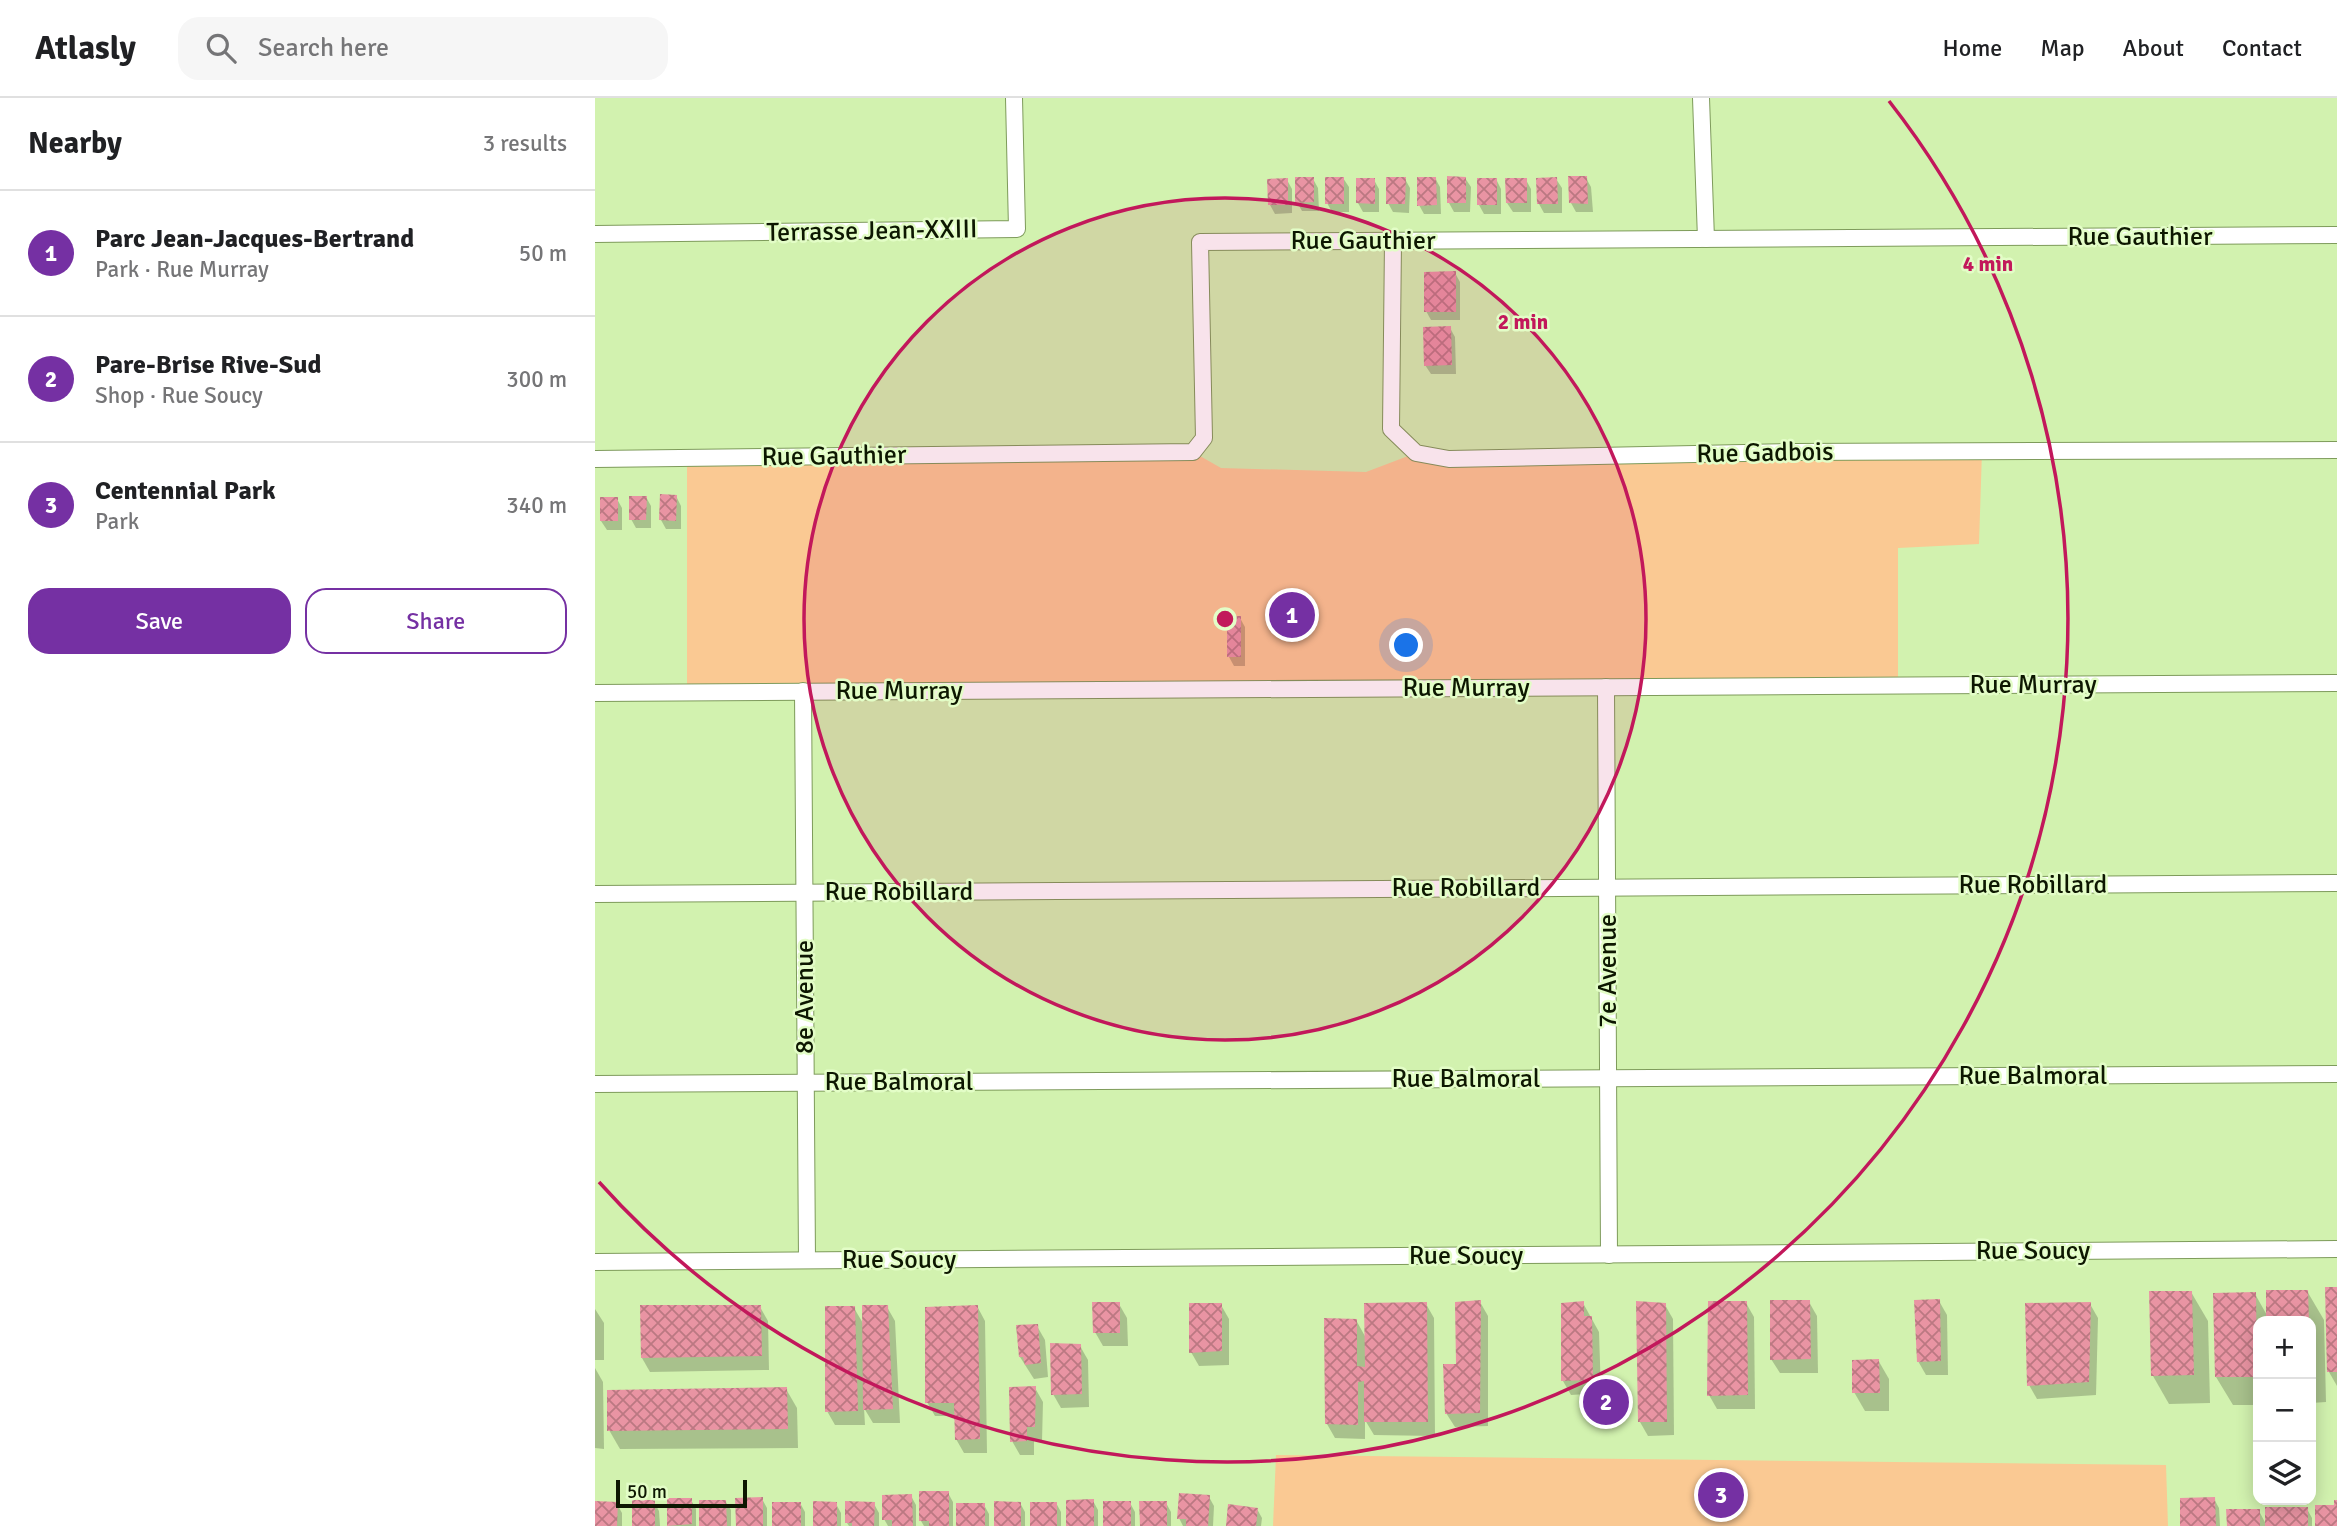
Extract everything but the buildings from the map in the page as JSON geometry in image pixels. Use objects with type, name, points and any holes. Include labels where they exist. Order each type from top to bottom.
[{"type":"street","name":"Terrasse Jean-XXIII","points":[[595,234],[1017,229],[1014,98]]},
{"type":"street","points":[[1701,98],[1706,239]]},
{"type":"street","name":"Rue Gauthier","points":[[595,459],[1193,452],[1204,438],[1200,242],[2337,235]]},
{"type":"street","name":"Rue Gadbois","points":[[1393,241],[1391,429],[1416,453],[1449,459],[1792,452],[2337,450]]},
{"type":"street","name":"Rue Murray","points":[[595,693],[2337,683]]},
{"type":"street","name":"7e Avenue","points":[[1606,687],[1609,1255]]},
{"type":"street","name":"8e Avenue","points":[[803,691],[807,1260]]},
{"type":"street","name":"Rue Robillard","points":[[595,894],[2337,883]]},
{"type":"street","name":"Rue Balmoral","points":[[595,1084],[2337,1074]]},
{"type":"street","name":"Rue Soucy","points":[[595,1262],[2337,1249]]},
{"type":"shaded area","points":[[1982,451],[1979,544],[1898,548],[1898,682],[687,692],[687,458],[1193,452],[1221,468],[1366,472],[1416,453]]},
{"type":"shaded area","points":[[1276,1455],[2166,1465],[2168,1526],[1273,1526]]},
{"type":"place","name":"Parc Jean-Jacques-Bertrand","points":[[1292,615]]},
{"type":"place","name":"Pare-Brise Rive-Sud","points":[[1606,1402]]},
{"type":"place","name":"Centennial Park","points":[[1721,1495]]}]
